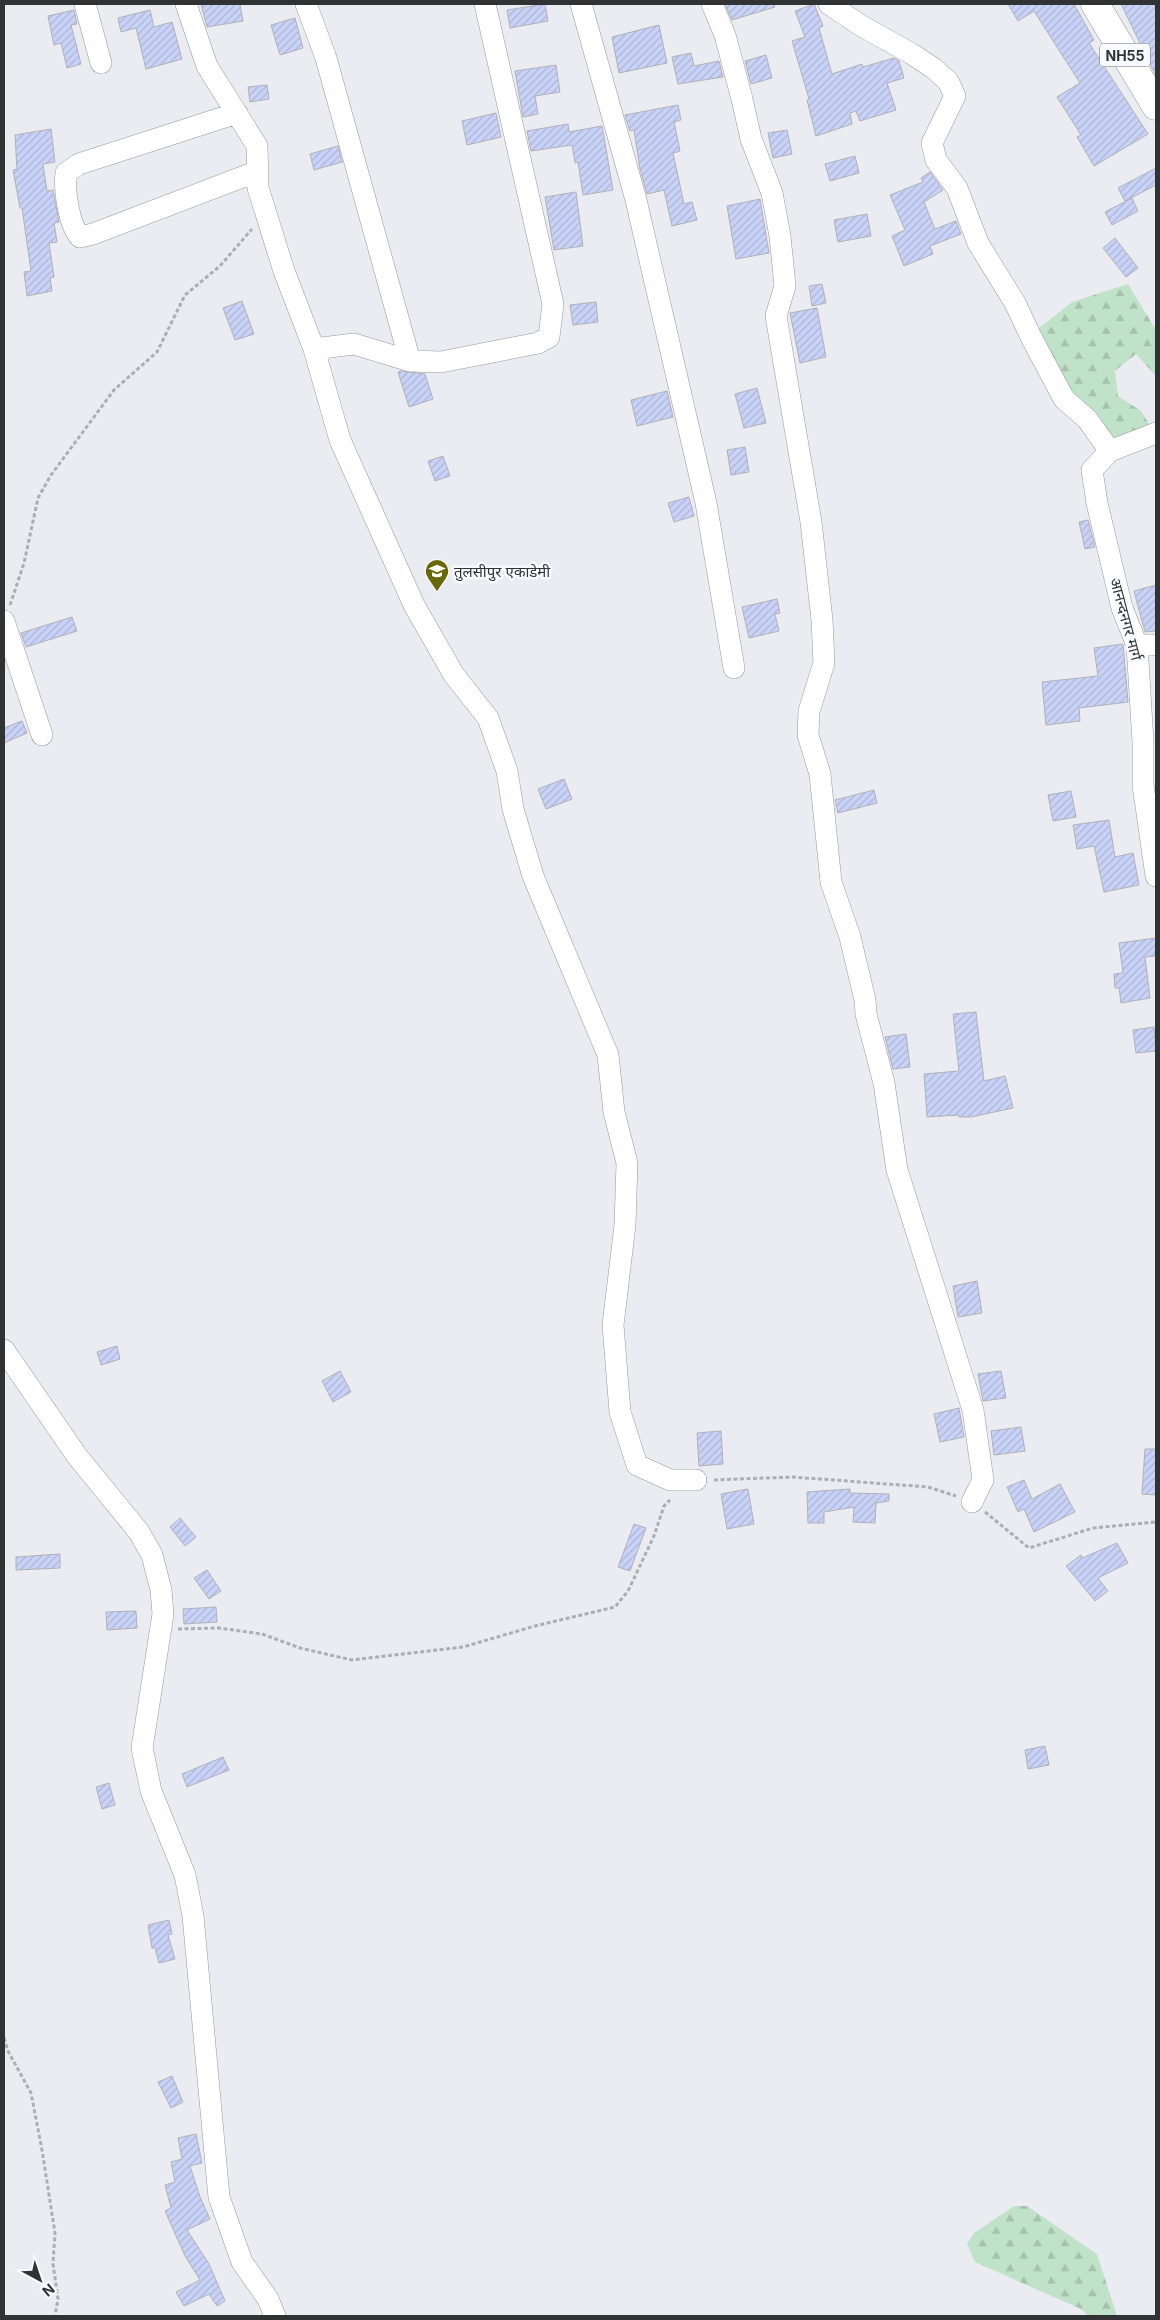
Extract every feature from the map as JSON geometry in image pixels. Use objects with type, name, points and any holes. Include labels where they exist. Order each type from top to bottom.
[{"type":"main road","name":"NH55","points":[[1095,4],[1156,106]]},
{"type":"street","points":[[85,4],[100,63]]},
{"type":"street","points":[[186,4],[207,66],[257,146],[258,188],[284,271],[314,348],[340,440],[414,605],[454,675],[488,718],[507,771],[513,809],[533,876],[608,1055],[614,1112],[627,1163],[625,1225],[613,1325],[620,1412],[638,1465],[670,1480],[696,1480]]},
{"type":"street","points":[[306,4],[326,58],[410,361]]},
{"type":"street","points":[[314,348],[354,344],[410,361],[441,362],[538,343],[549,337],[553,304],[485,4]]},
{"type":"street","points":[[581,4],[636,200],[704,493],[734,668]]},
{"type":"street","points":[[712,4],[727,44],[742,98],[750,139],[772,193],[780,236],[785,286],[776,316],[811,522],[822,620],[824,663],[809,711],[808,735],[820,774],[831,882],[850,936],[865,1000],[866,1014],[884,1083],[897,1170],[973,1410],[983,1480],[972,1502]]},
{"type":"street","points":[[829,4],[860,25],[912,54],[948,81],[955,96],[932,143],[936,160],[957,188],[978,243],[1016,303],[1031,338],[1064,399],[1087,419],[1110,451]]},
{"type":"street","points":[[237,113],[79,164],[66,173],[65,184],[74,230],[80,237],[93,234],[258,171]]},
{"type":"street","name":"आनन्दनगर मार्ग","points":[[1156,433],[1110,451],[1092,470],[1097,503],[1122,608],[1146,645],[1140,676],[1144,785],[1156,869]]},
{"type":"street","points":[[4,622],[42,735]]},
{"type":"street","points":[[4,1350],[77,1456],[139,1532],[152,1555],[162,1590],[163,1614],[142,1748],[151,1791],[184,1874],[193,1916],[219,2197],[242,2262],[268,2300],[275,2316]]},
{"type":"path","points":[[4,622],[24,563],[38,498],[51,475],[114,390],[157,352],[185,295],[220,266],[248,232],[267,219]]},
{"type":"path","points":[[160,1629],[219,1628],[262,1634],[300,1648],[352,1660],[463,1647],[535,1626],[614,1607],[628,1591],[642,1563],[664,1506],[677,1492],[696,1480],[793,1477],[928,1487],[972,1502],[1029,1548],[1093,1528],[1156,1522]]},
{"type":"path","points":[[4,2038],[8,2051],[31,2093],[42,2150],[54,2232],[53,2264],[58,2300],[55,2316]]},
{"type":"green space","points":[[1128,284],[1156,330],[1156,376],[1136,354],[1115,371],[1118,396],[1141,411],[1153,430],[1111,438],[1066,387],[1038,329],[1072,302]]},
{"type":"green space","points":[[1014,2206],[1027,2206],[1097,2254],[1117,2316],[1088,2316],[1081,2309],[975,2262],[967,2244],[974,2233]]},
{"type":"building","points":[[201,4],[240,4],[243,21],[207,27]]},
{"type":"building","points":[[545,4],[548,21],[510,28],[507,10]]},
{"type":"building","points":[[725,4],[774,4],[775,7],[732,20]]},
{"type":"building","points":[[814,4],[823,26],[819,28],[832,74],[862,64],[863,67],[894,58],[899,61],[904,78],[887,83],[896,110],[860,121],[856,111],[850,113],[852,124],[816,136],[807,100],[809,99],[792,41],[805,37],[795,11]]},
{"type":"building","points":[[1008,4],[1074,4],[1094,40],[1089,43],[1148,134],[1094,166],[1077,137],[1081,135],[1057,97],[1080,83],[1034,11],[1018,21]]},
{"type":"building","points":[[1121,4],[1154,4],[1156,9],[1156,76]]},
{"type":"building","points":[[74,10],[77,24],[71,25],[81,64],[67,68],[61,43],[54,45],[48,16]]},
{"type":"building","points":[[150,10],[154,27],[172,22],[182,59],[146,69],[136,28],[121,32],[118,18]]},
{"type":"building","points":[[295,18],[303,48],[280,55],[271,25]]},
{"type":"building","points":[[659,25],[667,63],[619,73],[612,37]]},
{"type":"building","points":[[691,53],[694,66],[719,61],[723,77],[678,84],[672,57]]},
{"type":"building","points":[[766,55],[772,78],[751,84],[745,61]]},
{"type":"building","points":[[556,65],[560,92],[535,96],[538,114],[523,117],[515,71]]},
{"type":"building","points":[[267,85],[269,99],[250,102],[248,87]]},
{"type":"building","points":[[678,105],[681,120],[674,122],[680,151],[673,153],[684,204],[692,202],[697,220],[672,226],[664,190],[647,194],[640,169],[634,130],[630,131],[625,115]]},
{"type":"building","points":[[496,113],[501,137],[467,145],[462,121]]},
{"type":"building","points":[[568,124],[569,132],[602,126],[613,190],[583,195],[578,162],[575,163],[572,145],[531,151],[527,131]]},
{"type":"building","points":[[51,129],[55,162],[43,164],[47,191],[53,190],[59,222],[54,223],[57,242],[49,243],[54,277],[50,278],[52,291],[27,296],[24,272],[31,271],[22,208],[20,208],[13,170],[17,169],[15,135]]},
{"type":"building","points":[[787,130],[792,154],[773,158],[768,133]]},
{"type":"building","points":[[338,146],[342,162],[314,170],[310,154]]},
{"type":"building","points":[[855,156],[859,173],[830,181],[825,164]]},
{"type":"building","points":[[1156,168],[1156,185],[1125,201],[1118,188]]},
{"type":"building","points":[[930,172],[943,190],[924,202],[935,229],[956,221],[961,234],[930,246],[933,254],[904,266],[892,236],[905,230],[890,195],[923,182],[921,178]]},
{"type":"building","points":[[576,192],[583,246],[554,250],[545,197]]},
{"type":"building","points":[[1132,198],[1138,211],[1112,225],[1105,212]]},
{"type":"building","points":[[760,199],[769,253],[736,259],[727,206]]},
{"type":"building","points":[[867,214],[871,236],[838,242],[834,220]]},
{"type":"building","points":[[1115,238],[1138,268],[1126,277],[1103,248]]},
{"type":"building","points":[[822,284],[826,303],[812,306],[809,286]]},
{"type":"building","points":[[242,301],[254,334],[235,340],[223,308]]},
{"type":"building","points":[[596,302],[598,322],[573,325],[570,305]]},
{"type":"building","points":[[817,308],[826,357],[800,363],[790,313]]},
{"type":"building","points":[[398,372],[425,374],[433,399],[409,407]]},
{"type":"building","points":[[757,388],[766,423],[744,428],[735,394]]},
{"type":"building","points":[[667,391],[673,417],[637,426],[631,400]]},
{"type":"building","points":[[745,447],[749,472],[731,475],[727,450]]},
{"type":"building","points":[[443,456],[450,476],[435,481],[428,461]]},
{"type":"building","points":[[689,497],[694,516],[674,522],[668,503]]},
{"type":"building","points":[[1088,520],[1095,547],[1085,549],[1079,522]]},
{"type":"building","points":[[1156,585],[1156,631],[1145,632],[1134,591]]},
{"type":"building","points":[[777,599],[780,613],[775,614],[779,631],[749,638],[742,607]]},
{"type":"building","points":[[72,617],[77,631],[26,647],[21,633]]},
{"type":"building","points":[[1123,644],[1128,702],[1079,708],[1080,721],[1046,725],[1042,682],[1098,676],[1094,648]]},
{"type":"building","points":[[22,721],[27,733],[4,743],[4,728]]},
{"type":"building","points":[[564,779],[572,799],[546,809],[538,789]]},
{"type":"building","points":[[874,790],[877,803],[838,813],[835,800]]},
{"type":"building","points":[[1071,791],[1076,817],[1053,821],[1048,795]]},
{"type":"building","points":[[1109,820],[1115,857],[1133,853],[1139,885],[1104,892],[1094,846],[1077,849],[1073,825]]},
{"type":"building","points":[[1156,938],[1156,956],[1145,957],[1150,998],[1121,1003],[1119,988],[1115,988],[1114,974],[1123,973],[1119,943]]},
{"type":"building","points":[[976,1012],[984,1081],[1005,1076],[1013,1108],[971,1117],[959,1117],[959,1115],[927,1117],[924,1074],[959,1071],[953,1014]]},
{"type":"building","points":[[1154,1027],[1156,1051],[1136,1053],[1133,1030]]},
{"type":"building","points":[[906,1034],[910,1067],[893,1069],[885,1037]]},
{"type":"building","points":[[977,1281],[982,1313],[958,1317],[953,1286]]},
{"type":"building","points":[[117,1346],[120,1359],[101,1365],[97,1352]]},
{"type":"building","points":[[340,1371],[351,1392],[333,1402],[322,1381]]},
{"type":"building","points":[[1001,1371],[1006,1398],[983,1401],[978,1374]]},
{"type":"building","points":[[959,1408],[964,1437],[940,1442],[934,1414]]},
{"type":"building","points":[[1021,1427],[1025,1451],[994,1455],[991,1431]]},
{"type":"building","points":[[721,1431],[723,1464],[699,1466],[697,1433]]},
{"type":"building","points":[[1145,1449],[1156,1449],[1156,1495],[1142,1494]]},
{"type":"building","points":[[1024,1480],[1032,1499],[1060,1484],[1075,1512],[1034,1532],[1024,1509],[1018,1512],[1007,1487]]},
{"type":"building","points":[[748,1489],[754,1524],[727,1529],[721,1494]]},
{"type":"building","points":[[850,1489],[850,1493],[889,1494],[889,1501],[876,1503],[875,1523],[853,1522],[854,1507],[824,1512],[824,1523],[808,1523],[807,1492]]},
{"type":"building","points":[[180,1518],[196,1537],[185,1546],[170,1527]]},
{"type":"building","points":[[634,1524],[646,1528],[630,1571],[618,1567]]},
{"type":"building","points":[[1117,1543],[1128,1563],[1098,1578],[1108,1591],[1095,1601],[1066,1566],[1081,1555],[1082,1558]]},
{"type":"building","points":[[60,1554],[60,1568],[16,1570],[16,1557]]},
{"type":"building","points":[[207,1570],[221,1591],[209,1599],[194,1578]]},
{"type":"building","points":[[216,1607],[217,1622],[184,1624],[183,1609]]},
{"type":"building","points":[[136,1611],[137,1628],[107,1630],[106,1612]]},
{"type":"building","points":[[1045,1746],[1049,1765],[1028,1769],[1025,1750]]},
{"type":"building","points":[[223,1757],[229,1770],[187,1787],[182,1774]]},
{"type":"building","points":[[109,1783],[115,1805],[102,1809],[96,1787]]},
{"type":"building","points":[[169,1920],[172,1934],[168,1935],[175,1959],[159,1963],[155,1948],[152,1948],[148,1925]]},
{"type":"building","points":[[172,2076],[183,2102],[171,2108],[158,2082]]},
{"type":"building","points":[[196,2134],[202,2163],[190,2166],[200,2197],[210,2219],[187,2230],[209,2264],[225,2301],[217,2306],[209,2294],[184,2306],[176,2292],[200,2280],[185,2256],[165,2211],[171,2208],[165,2185],[175,2182],[171,2162],[182,2159],[178,2138]]},
{"type":"place","name":"तुलसीपुर एकाडेमी","points":[[437,592]]}]
